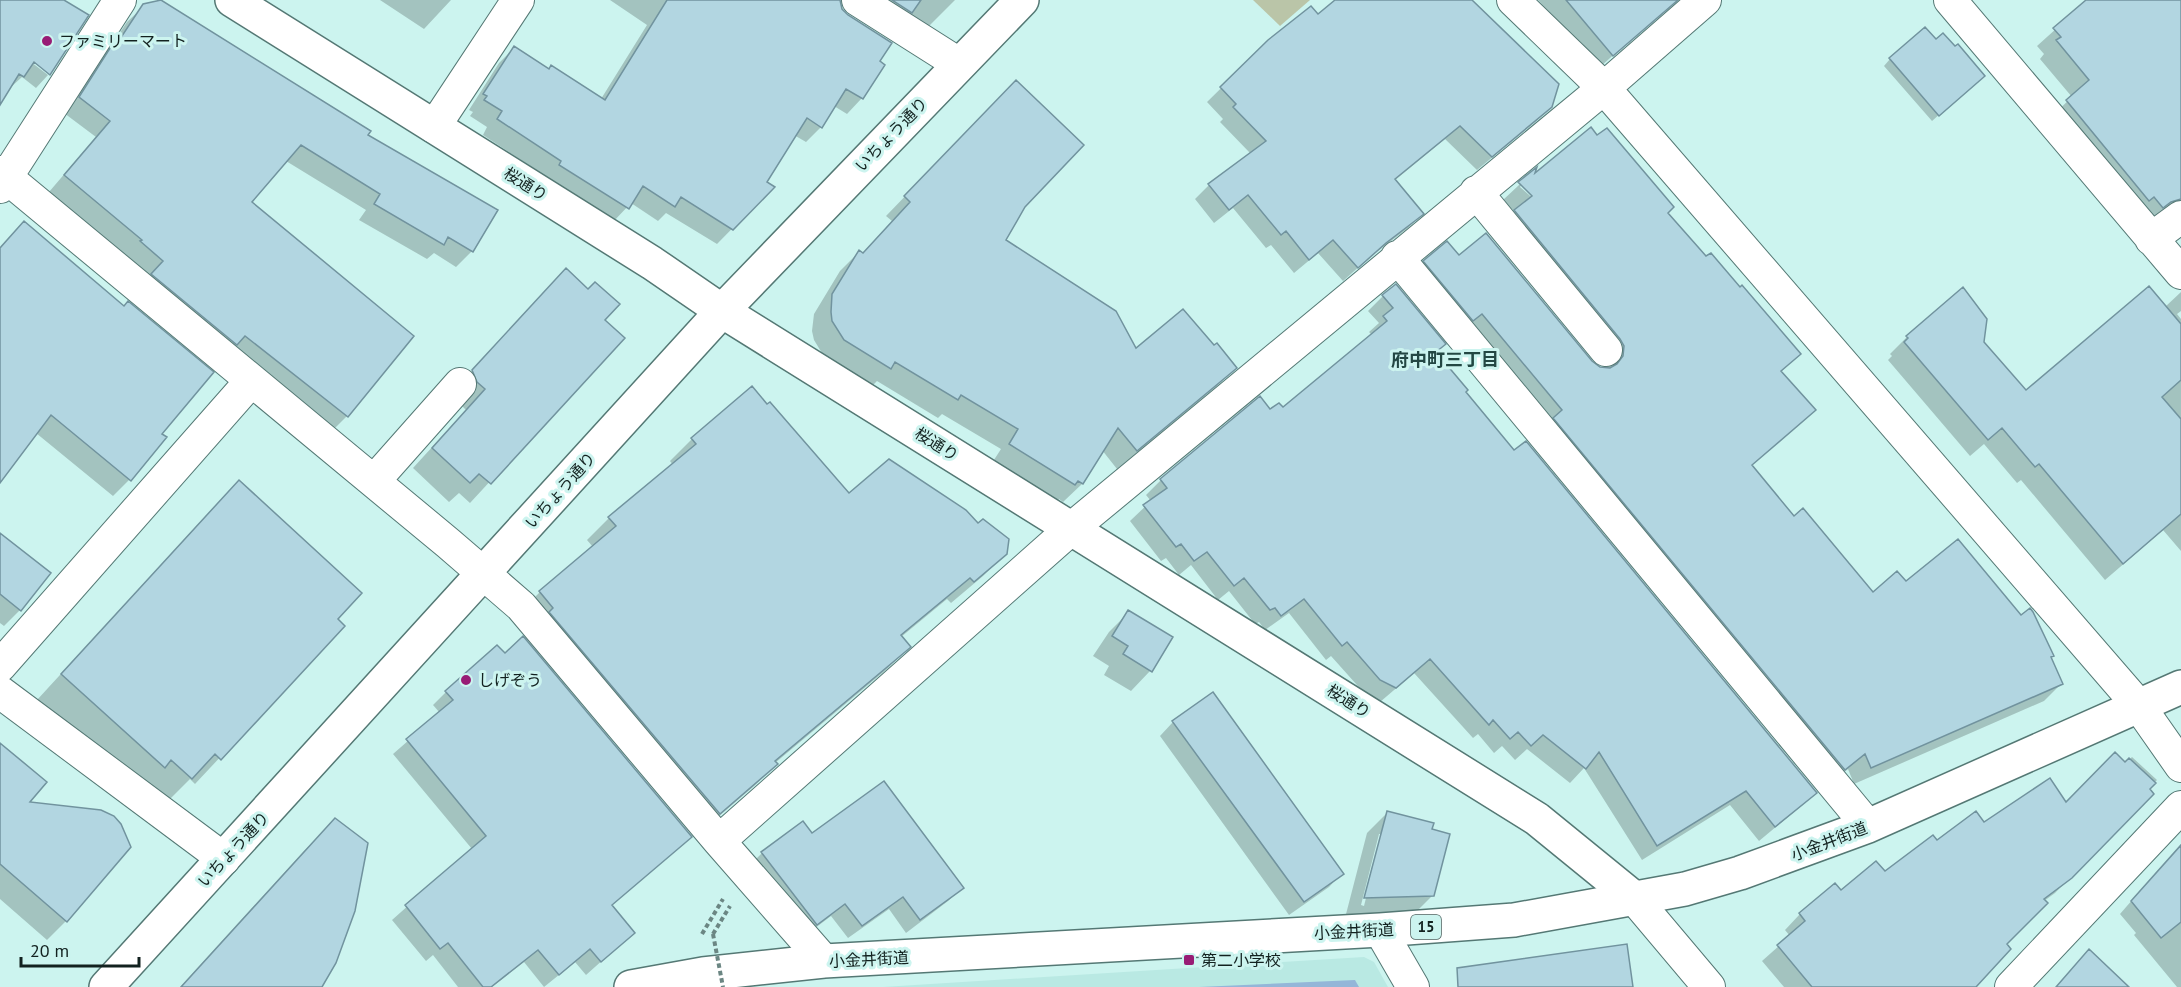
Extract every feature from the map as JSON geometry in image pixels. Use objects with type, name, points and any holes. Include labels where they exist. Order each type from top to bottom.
[{"type":"street","points":[[120,0],[2,178],[374,482],[521,606],[719,842],[824,961]]},
{"type":"street","name":"桜通り","points":[[232,0],[652,263],[722,311],[1537,819],[1634,898]]},
{"type":"street","points":[[434,127],[518,0]]},
{"type":"street","points":[[858,0],[959,64]]},
{"type":"street","name":"いちょう通り","points":[[106,987],[722,311],[1022,0]]},
{"type":"street","points":[[1513,0],[1604,88],[2139,706],[2181,766]]},
{"type":"street","points":[[719,842],[1072,528],[1604,88],[1705,0]]},
{"type":"street","points":[[1950,0],[2181,273]]},
{"type":"street","points":[[1476,192],[1606,351]]},
{"type":"street","points":[[2151,239],[2181,217]]},
{"type":"street","points":[[1398,257],[1868,826]]},
{"type":"street","points":[[0,666],[251,381]]},
{"type":"street","points":[[374,482],[460,384]]},
{"type":"street","name":"小金井街道","points":[[632,987],[711,983],[824,961],[1380,930],[1514,920],[1684,889],[1740,873],[1868,826],[2181,687]]},
{"type":"street","points":[[0,692],[224,859]]},
{"type":"street","points":[[2011,987],[2181,807]]},
{"type":"street","points":[[1634,898],[1709,987]]},
{"type":"street","points":[[1380,930],[1413,987]]},
{"type":"path","points":[[702,934],[724,897],[732,902],[713,934],[711,983]]},
{"type":"shaded area","points":[[1364,957],[1374,962],[1388,987],[883,987]]},
{"type":"shaded area","points":[[1355,980],[1359,987],[1199,987]]},
{"type":"green space","points":[[1253,0],[1310,0],[1280,26]]},
{"type":"building","points":[[0,0],[64,0],[89,15],[50,75],[34,62],[24,77],[19,74],[0,105]]},
{"type":"building","points":[[161,0],[371,131],[368,135],[498,210],[473,252],[448,237],[444,245],[374,204],[380,194],[301,145],[252,202],[414,336],[348,417],[245,336],[237,345],[151,274],[163,261],[140,241],[142,240],[64,175],[110,121],[79,97],[119,34],[122,36],[143,4]]},
{"type":"building","points":[[667,0],[840,0],[842,9],[848,15],[892,43],[880,61],[885,65],[863,99],[846,89],[822,128],[807,118],[767,182],[775,187],[733,230],[681,197],[675,207],[643,186],[629,209],[559,165],[561,161],[497,119],[502,111],[484,100],[487,96],[483,94],[514,46],[549,69],[551,65],[605,100]]},
{"type":"building","points":[[892,0],[921,0],[912,13]]},
{"type":"building","points":[[1335,0],[1472,0],[1559,84],[1552,107],[1492,157],[1460,126],[1395,179],[1424,214],[1358,268],[1333,240],[1309,260],[1286,231],[1281,235],[1248,195],[1229,210],[1208,184],[1266,141],[1233,107],[1236,104],[1220,87],[1268,40],[1311,6],[1318,14]]},
{"type":"building","points":[[1566,0],[1678,0],[1613,56]]},
{"type":"building","points":[[2086,0],[2181,0],[2181,199],[2163,208],[2154,197],[2149,201],[2066,100],[2089,80],[2056,40],[2061,37],[2053,28]]},
{"type":"building","points":[[1925,27],[1936,39],[1943,33],[1955,46],[1958,44],[1985,76],[1939,116],[1889,58]]},
{"type":"building","points":[[1016,80],[1084,145],[1025,207],[1006,240],[1116,311],[1136,348],[1183,309],[1214,345],[1217,343],[1237,368],[1137,451],[1118,428],[1083,484],[1078,481],[1075,485],[1009,444],[1018,429],[961,395],[958,400],[895,362],[891,369],[844,340],[832,321],[832,294],[859,250],[863,253],[910,202],[904,196]]},
{"type":"building","points":[[1591,127],[1597,135],[1607,128],[1674,207],[1668,213],[1706,256],[1711,253],[1740,287],[1742,285],[1801,354],[1781,371],[1816,410],[1752,465],[1794,516],[1803,508],[1873,592],[1897,571],[1906,581],[1958,539],[2021,615],[2030,608],[2033,612],[2054,656],[2051,657],[2063,684],[1871,768],[1865,754],[1845,770],[1553,418],[1562,410],[1482,314],[1473,321],[1423,261],[1447,241],[1459,255],[1486,233],[1592,361],[1600,367],[1610,368],[1617,364],[1623,356],[1624,346],[1620,339],[1514,210],[1532,196],[1518,182],[1537,167],[1535,173]]},
{"type":"building","points":[[24,221],[124,306],[128,301],[214,372],[162,434],[167,437],[131,481],[51,415],[0,483],[0,248]]},
{"type":"building","points":[[566,268],[588,289],[595,282],[620,304],[605,320],[625,338],[491,484],[479,474],[470,483],[432,448],[485,389],[477,382],[472,370]]},
{"type":"building","points":[[1396,284],[1446,344],[1436,352],[1468,390],[1466,392],[1514,450],[1526,441],[1817,793],[1775,827],[1746,791],[1657,846],[1599,752],[1586,769],[1543,735],[1531,746],[1518,732],[1510,739],[1493,720],[1489,725],[1430,659],[1396,688],[1380,680],[1347,642],[1342,646],[1304,599],[1281,616],[1275,608],[1270,610],[1244,578],[1234,586],[1207,552],[1194,561],[1181,544],[1176,547],[1143,505],[1167,488],[1160,479],[1260,396],[1270,409],[1279,403],[1283,407],[1387,321],[1383,316],[1393,308],[1382,295]]},
{"type":"building","points":[[2149,286],[2181,324],[2181,380],[2162,397],[2181,419],[2181,514],[2123,564],[2039,464],[2035,467],[2002,428],[1988,440],[1904,342],[1908,338],[1906,336],[1963,287],[1987,319],[1984,342],[2026,390]]},
{"type":"building","points":[[752,386],[767,404],[770,402],[849,493],[889,459],[966,510],[978,523],[983,519],[1009,539],[1007,554],[974,582],[970,578],[901,635],[911,647],[775,761],[778,764],[720,814],[549,612],[553,608],[539,591],[616,526],[608,517],[696,444],[691,438]]},
{"type":"building","points":[[239,480],[362,593],[338,619],[345,626],[221,760],[215,754],[192,779],[171,760],[165,768],[61,674]]},
{"type":"building","points":[[0,533],[51,573],[21,611],[0,594]]},
{"type":"building","points":[[1128,610],[1173,637],[1152,672],[1123,654],[1128,646],[1112,636]]},
{"type":"building","points":[[523,636],[692,837],[612,905],[635,933],[601,962],[590,949],[559,975],[538,950],[491,987],[483,987],[448,943],[440,949],[405,905],[486,836],[406,739],[453,700],[445,691],[497,645],[505,653]]},
{"type":"building","points":[[1213,692],[1344,874],[1304,902],[1172,721]]},
{"type":"building","points":[[0,743],[47,782],[30,802],[101,810],[114,816],[121,824],[131,847],[67,922],[0,864]]},
{"type":"building","points":[[2115,752],[2125,762],[2129,758],[2156,783],[2150,789],[2154,794],[2072,878],[2044,899],[2048,903],[2007,944],[2011,949],[1976,987],[1812,987],[1777,945],[1805,921],[1799,913],[1835,883],[1841,890],[1876,861],[1885,871],[1933,835],[1937,840],[1976,811],[1984,822],[2050,778],[2066,802]]},
{"type":"building","points":[[884,781],[964,888],[920,920],[903,897],[862,926],[845,904],[817,925],[761,852],[803,821],[812,833]]},
{"type":"building","points":[[1387,811],[1434,823],[1432,829],[1450,834],[1434,896],[1364,898]]},
{"type":"building","points":[[335,818],[368,843],[355,911],[336,963],[322,987],[181,987]]},
{"type":"building","points":[[2181,845],[2181,922],[2161,938],[2131,901]]},
{"type":"building","points":[[1627,944],[1633,987],[1458,987],[1457,968]]},
{"type":"building","points":[[2089,949],[2129,987],[2056,987]]},
{"type":"place","name":"ファミリーマート","points":[[47,41]]},
{"type":"place","name":"しげぞう","points":[[466,680]]},
{"type":"place","name":"第二小学校","points":[[1189,960]]},
{"type":"district","name":"府中町三丁目","points":[[1445,360]]}]
